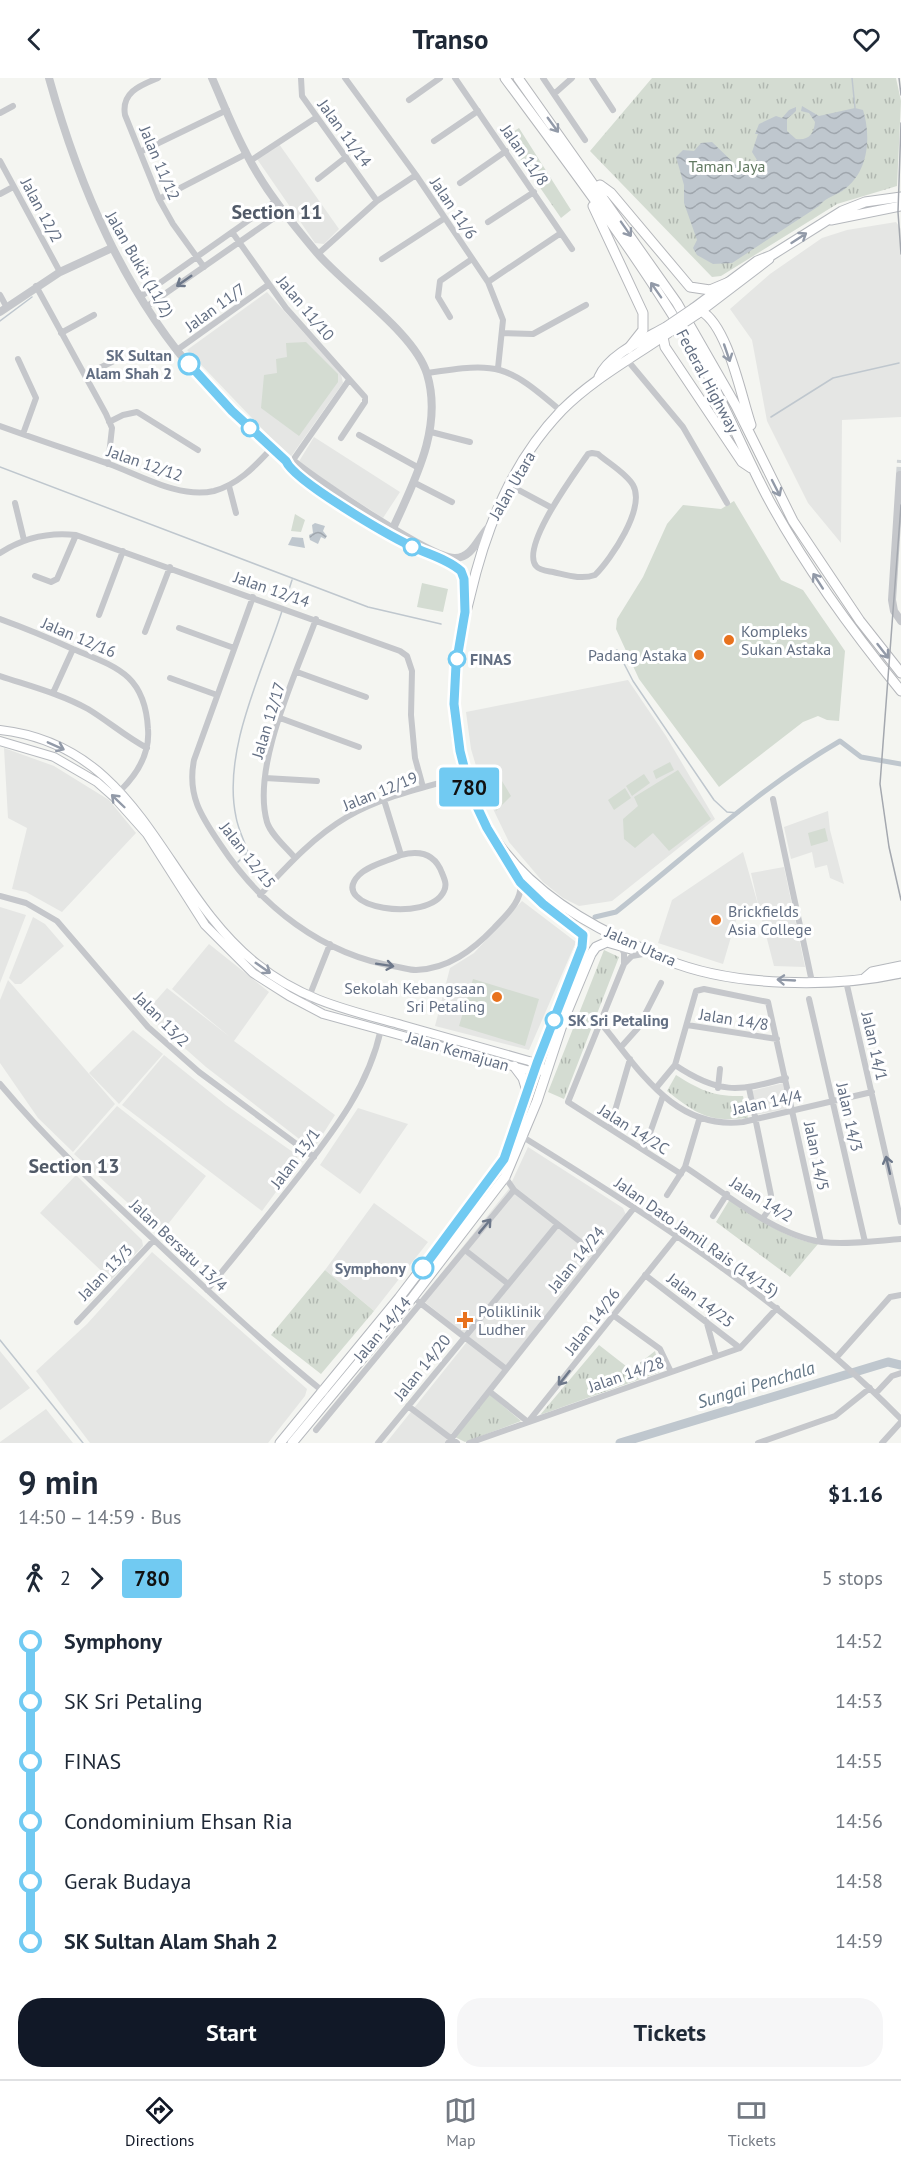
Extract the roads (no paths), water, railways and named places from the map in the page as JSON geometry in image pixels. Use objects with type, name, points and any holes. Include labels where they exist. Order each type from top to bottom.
[{"type":"main road","name":"Federal Highway","points":[[505,78],[668,308],[714,387],[754,470],[788,532],[834,604],[901,691]]},
{"type":"main road","name":"Federal Highway","points":[[518,78],[593,181],[677,303],[720,376],[793,521],[860,621],[901,673]]},
{"type":"main road","points":[[593,181],[611,193],[690,287],[710,290],[729,282]]},
{"type":"main road","points":[[585,188],[643,313],[643,330],[628,350]]},
{"type":"main road","points":[[697,311],[757,261],[772,255],[826,221],[853,206],[901,197]]},
{"type":"main road","points":[[826,221],[901,206]]},
{"type":"main road","points":[[754,470],[742,462],[665,346],[666,332],[762,267],[772,255]]},
{"type":"main road","points":[[697,311],[711,319],[722,338],[764,463]]},
{"type":"main road","name":"Jalan Utara","points":[[599,378],[602,370],[628,350],[666,332]]},
{"type":"main road","name":"Jalan Utara","points":[[666,332],[628,361],[599,378],[561,411],[538,440],[509,485],[488,528],[465,612],[456,669],[454,704],[465,776],[480,815],[511,863],[548,896],[574,915],[668,961],[725,975],[812,982],[846,981],[901,973]]},
{"type":"main road","name":"Jalan Kemajuan","points":[[0,730],[28,736],[67,752],[121,790],[211,918],[257,964],[309,997],[324,1004],[538,1068]]},
{"type":"main road","name":"Jalan Kemajuan","points":[[0,741],[54,757],[97,782],[114,797],[147,834],[205,925],[225,947],[253,973],[308,1007],[323,1014],[470,1049],[514,1066],[538,1068]]},
{"type":"main road","points":[[292,1443],[326,1394],[436,1252],[504,1159],[582,947],[583,935],[543,904],[520,882],[511,863]]},
{"type":"main road","points":[[279,1443],[417,1300],[505,1177],[523,1137],[564,1019],[593,950],[603,943],[620,945],[668,961]]},
{"type":"main road","name":"Jalan Utara","points":[[865,978],[872,972],[901,966]]},
{"type":"main road","points":[[531,1115],[538,1068],[564,1019]]},
{"type":"main road","points":[[514,1066],[523,1078],[527,1093]]},
{"type":"street","name":"Jalan Bukit (11/2)","points":[[49,78],[86,190],[112,248],[146,307],[177,350],[200,378],[289,463],[391,531],[461,571],[464,579],[465,612]]},
{"type":"street","name":"Jalan Bukit (11/2)","points":[[54,78],[70,136],[69,143]]},
{"type":"street","name":"Jalan 11/12","points":[[158,78],[134,89],[124,104],[125,115],[159,199],[204,267]]},
{"type":"street","points":[[213,78],[248,157],[276,201],[318,254],[397,331],[427,373],[431,400],[431,432],[419,468],[391,531]]},
{"type":"street","name":"Jalan 11/14","points":[[301,78],[302,96],[377,201]]},
{"type":"street","points":[[409,100],[440,78]]},
{"type":"street","name":"Jalan 11/8","points":[[455,78],[572,249]]},
{"type":"street","points":[[543,78],[585,140]]},
{"type":"street","points":[[554,94],[572,78]]},
{"type":"street","points":[[592,78],[613,110]]},
{"type":"street","name":"Jalan 11/6","points":[[349,79],[488,282],[503,320],[498,368]]},
{"type":"street","points":[[0,113],[13,106]]},
{"type":"street","points":[[140,152],[226,110]]},
{"type":"street","points":[[435,141],[478,111]]},
{"type":"street","points":[[159,199],[275,144],[316,117]]},
{"type":"street","points":[[460,183],[506,151]]},
{"type":"street","points":[[318,179],[346,157]]},
{"type":"street","name":"Jalan 12/2","points":[[0,161],[60,272]]},
{"type":"street","points":[[318,254],[377,201],[416,175]]},
{"type":"street","points":[[0,194],[14,187]]},
{"type":"street","points":[[488,222],[534,192]]},
{"type":"street","points":[[140,297],[276,201]]},
{"type":"street","points":[[889,207],[901,212]]},
{"type":"street","points":[[146,307],[284,211]]},
{"type":"street","points":[[382,259],[445,218]]},
{"type":"street","name":"Jalan 11/10","points":[[232,232],[268,285],[364,396],[365,402],[341,438]]},
{"type":"street","points":[[488,282],[561,233]]},
{"type":"street","points":[[0,295],[3,309],[60,272],[112,248]]},
{"type":"street","points":[[450,317],[438,297],[440,281],[472,259]]},
{"type":"street","name":"Jalan 11/7","points":[[177,350],[268,285]]},
{"type":"street","points":[[36,286],[109,422],[112,443],[108,464]]},
{"type":"street","points":[[503,333],[533,334],[586,305]]},
{"type":"street","points":[[61,333],[94,315]]},
{"type":"street","points":[[18,358],[36,398],[23,434]]},
{"type":"street","points":[[85,375],[118,358]]},
{"type":"street","points":[[628,361],[683,427],[726,503]]},
{"type":"street","points":[[427,373],[460,368],[498,368],[531,385],[561,411]]},
{"type":"street","points":[[289,463],[349,380]]},
{"type":"street","points":[[109,422],[123,415],[137,412],[198,450]]},
{"type":"street","name":"Jalan 12/12","points":[[0,426],[146,479],[190,492],[202,493],[228,486],[248,474],[272,448]]},
{"type":"street","points":[[431,432],[470,442]]},
{"type":"street","points":[[359,435],[419,468]]},
{"type":"street","points":[[590,453],[598,454],[631,482],[636,493],[634,514],[613,550],[601,568],[586,578],[540,569],[534,564],[535,544],[552,508],[590,453]]},
{"type":"street","points":[[900,476],[900,511],[892,600],[894,611],[901,621]]},
{"type":"street","points":[[413,482],[452,502]]},
{"type":"street","points":[[509,485],[552,508]]},
{"type":"street","points":[[228,486],[236,513]]},
{"type":"street","points":[[15,503],[24,540]]},
{"type":"street","name":"Jalan Bukit (11/2)","points":[[391,531],[453,558],[468,553],[488,528]]},
{"type":"street","name":"Jalan 12/14","points":[[0,553],[24,540],[52,535],[76,536],[170,567],[400,651],[407,656],[412,671],[411,715],[416,758],[423,787]]},
{"type":"street","points":[[35,576],[55,581],[76,536]]},
{"type":"street","points":[[99,615],[123,551]]},
{"type":"street","points":[[145,632],[170,567]]},
{"type":"street","name":"Jalan 12/15","points":[[253,597],[194,760],[192,792],[198,810],[231,861],[260,894],[290,920],[330,945],[357,958],[415,970],[439,966],[468,952],[492,930],[518,898],[520,882]]},
{"type":"street","name":"Jalan 12/16","points":[[0,619],[112,664],[130,679],[147,710],[147,748],[137,771],[121,790]]},
{"type":"street","name":"Jalan 12/17","points":[[295,858],[270,829],[267,820],[265,778],[268,757],[280,718],[315,619]]},
{"type":"street","points":[[178,628],[234,648]]},
{"type":"street","points":[[53,693],[73,649]]},
{"type":"street","points":[[297,672],[366,697]]},
{"type":"street","points":[[0,676],[53,693],[88,710],[147,748]]},
{"type":"street","points":[[170,678],[217,695]]},
{"type":"street","points":[[280,718],[359,747]]},
{"type":"street","name":"Jalan 12/19","points":[[260,894],[295,858],[347,817],[384,800],[465,776]]},
{"type":"street","points":[[265,778],[317,781]]},
{"type":"street","points":[[773,799],[812,982]]},
{"type":"street","points":[[384,800],[401,855]]},
{"type":"street","points":[[419,853],[432,858],[445,880],[446,888],[441,897],[427,906],[415,908],[376,908],[360,901],[354,893],[354,883],[359,875],[401,855],[419,853]]},
{"type":"street","name":"Jalan 13/2","points":[[0,896],[26,903],[57,921],[148,1027],[199,1072],[314,1157]]},
{"type":"street","points":[[308,1007],[309,997],[330,945]]},
{"type":"street","points":[[620,945],[624,953],[624,964]]},
{"type":"street","points":[[600,1021],[624,964],[632,956],[643,954]]},
{"type":"street","name":"Jalan 14/1","points":[[846,981],[901,1222]]},
{"type":"street","points":[[621,1047],[638,1028],[661,983]]},
{"type":"street","name":"Jalan 14/5","points":[[687,1025],[694,995],[704,989],[763,999],[770,1005],[821,1242]]},
{"type":"street","name":"Jalan 14/3","points":[[809,999],[865,1242]]},
{"type":"street","name":"Jalan 14/4","points":[[600,1021],[663,1096],[682,1111],[699,1120],[726,1124],[872,1092]]},
{"type":"street","name":"Jalan 14/2C","points":[[600,1021],[568,1100],[573,1106],[681,1174]]},
{"type":"street","points":[[656,1088],[675,1065],[687,1025]]},
{"type":"street","name":"Jalan 14/8","points":[[687,1025],[777,1040]]},
{"type":"street","name":"Jalan 13/1","points":[[207,1290],[314,1157],[362,1084],[381,1029]]},
{"type":"street","points":[[610,1128],[630,1059]]},
{"type":"street","points":[[675,1065],[696,1079],[718,1088],[748,1088],[786,1078]]},
{"type":"street","points":[[718,1088],[720,1069]]},
{"type":"street","name":"Jalan Bersatu 13/4","points":[[0,1084],[38,1128],[154,1240],[261,1341],[326,1394]]},
{"type":"street","points":[[748,1088],[771,1195],[768,1211],[763,1218]]},
{"type":"street","points":[[644,1150],[663,1096]]},
{"type":"street","points":[[667,1195],[685,1167],[699,1120]]},
{"type":"street","name":"Jalan Dato Jamil Rais (14/15)","points":[[523,1137],[745,1283],[838,1359],[876,1393],[901,1420]]},
{"type":"street","name":"Jalan 14/2","points":[[685,1167],[763,1218],[789,1232],[821,1242],[901,1239]]},
{"type":"street","points":[[505,1177],[514,1190],[596,1254]]},
{"type":"street","points":[[496,1190],[503,1191],[507,1199]]},
{"type":"street","name":"Jalan 14/14","points":[[316,1430],[417,1300],[465,1250],[514,1190]]},
{"type":"street","points":[[712,1216],[727,1194]]},
{"type":"street","name":"Jalan 14/24","points":[[452,1442],[506,1369],[634,1208]]},
{"type":"street","name":"Jalan 14/20","points":[[378,1443],[507,1283],[557,1225]]},
{"type":"street","name":"Jalan 14/26","points":[[528,1422],[676,1237]]},
{"type":"street","name":"Jalan 13/3","points":[[77,1322],[154,1240]]},
{"type":"street","points":[[465,1250],[507,1283]]},
{"type":"street","name":"Jalan 14/25","points":[[645,1275],[706,1319],[740,1348]]},
{"type":"street","points":[[838,1359],[890,1297],[901,1295]]},
{"type":"street","points":[[417,1300],[506,1369]]},
{"type":"street","name":"Jalan 14/28","points":[[469,1443],[740,1348],[777,1308]]},
{"type":"street","points":[[613,1315],[660,1349],[670,1372]]},
{"type":"street","points":[[706,1319],[716,1356]]},
{"type":"street","points":[[876,1393],[892,1376],[901,1373]]},
{"type":"street","points":[[758,1443],[835,1416],[870,1388]]},
{"type":"street","points":[[489,1391],[528,1422]]},
{"type":"street","points":[[408,1406],[452,1442]]},
{"type":"street","points":[[882,1443],[901,1420]]},
{"type":"water","points":[[802,106],[819,116],[855,108],[863,110],[867,130],[866,152],[864,162],[854,181],[843,191],[825,200],[732,263],[713,264],[697,255],[693,248],[697,240],[684,203],[684,185],[676,157],[683,150],[694,151],[701,143],[712,142],[740,169],[748,169],[757,160],[752,152],[759,124],[776,116],[782,118],[789,110],[796,107],[796,111],[787,119],[787,131],[796,139],[810,136],[815,122],[809,113],[801,111]]},
{"type":"water","points":[[315,523],[325,526],[323,531],[327,536],[325,539],[321,537],[318,544],[310,540],[309,535],[313,533],[312,525]]},
{"type":"water","points":[[292,537],[303,538],[305,548],[288,545]]},
{"type":"waterway","points":[[852,78],[855,108]]},
{"type":"waterway","points":[[0,321],[32,297]]},
{"type":"waterway","points":[[771,417],[833,378],[899,363]]},
{"type":"waterway","points":[[0,467],[368,607],[441,624]]},
{"type":"waterway","points":[[285,602],[292,580]]},
{"type":"waterway","points":[[238,862],[248,852],[236,817],[233,792],[234,766],[246,713],[282,611]]},
{"type":"waterway","points":[[617,650],[633,681],[714,800],[727,812],[739,813]]},
{"type":"waterway","points":[[595,917],[616,912],[753,800],[810,759],[840,741],[861,757],[901,764]]},
{"type":"waterway","points":[[0,1340],[83,1443]]},
{"type":"waterway","name":"Sungai Penchala","points":[[620,1443],[888,1362],[901,1365]]},
{"type":"tunnel","points":[[900,475],[901,460]]},
{"type":"tram line","points":[[899,78],[901,95]]},
{"type":"tram line","points":[[901,123],[898,212],[901,254]]},
{"type":"tram line","points":[[901,505],[880,784],[889,847],[901,900]]},
{"type":"place","name":"SK Sultan Alam Shah 2","points":[[189,364]]},
{"type":"place","name":"Kompleks Sukan Astaka","points":[[729,640]]},
{"type":"place","name":"Padang Astaka","points":[[699,655]]},
{"type":"place","name":"FINAS","points":[[457,659]]},
{"type":"place","name":"Brickfields Asia College","points":[[716,920]]},
{"type":"place","name":"Sekolah Kebangsaan Sri Petaling","points":[[497,997]]},
{"type":"place","name":"SK Sri Petaling","points":[[554,1020]]},
{"type":"place","name":"Symphony","points":[[423,1268]]},
{"type":"place","name":"Poliklinik Ludher","points":[[465,1320]]},
{"type":"district","name":"Section 11","points":[[277,212]]},
{"type":"district","name":"Section 13","points":[[74,1166]]},
{"type":"park label","name":"Taman Jaya","points":[[727,166]]}]
